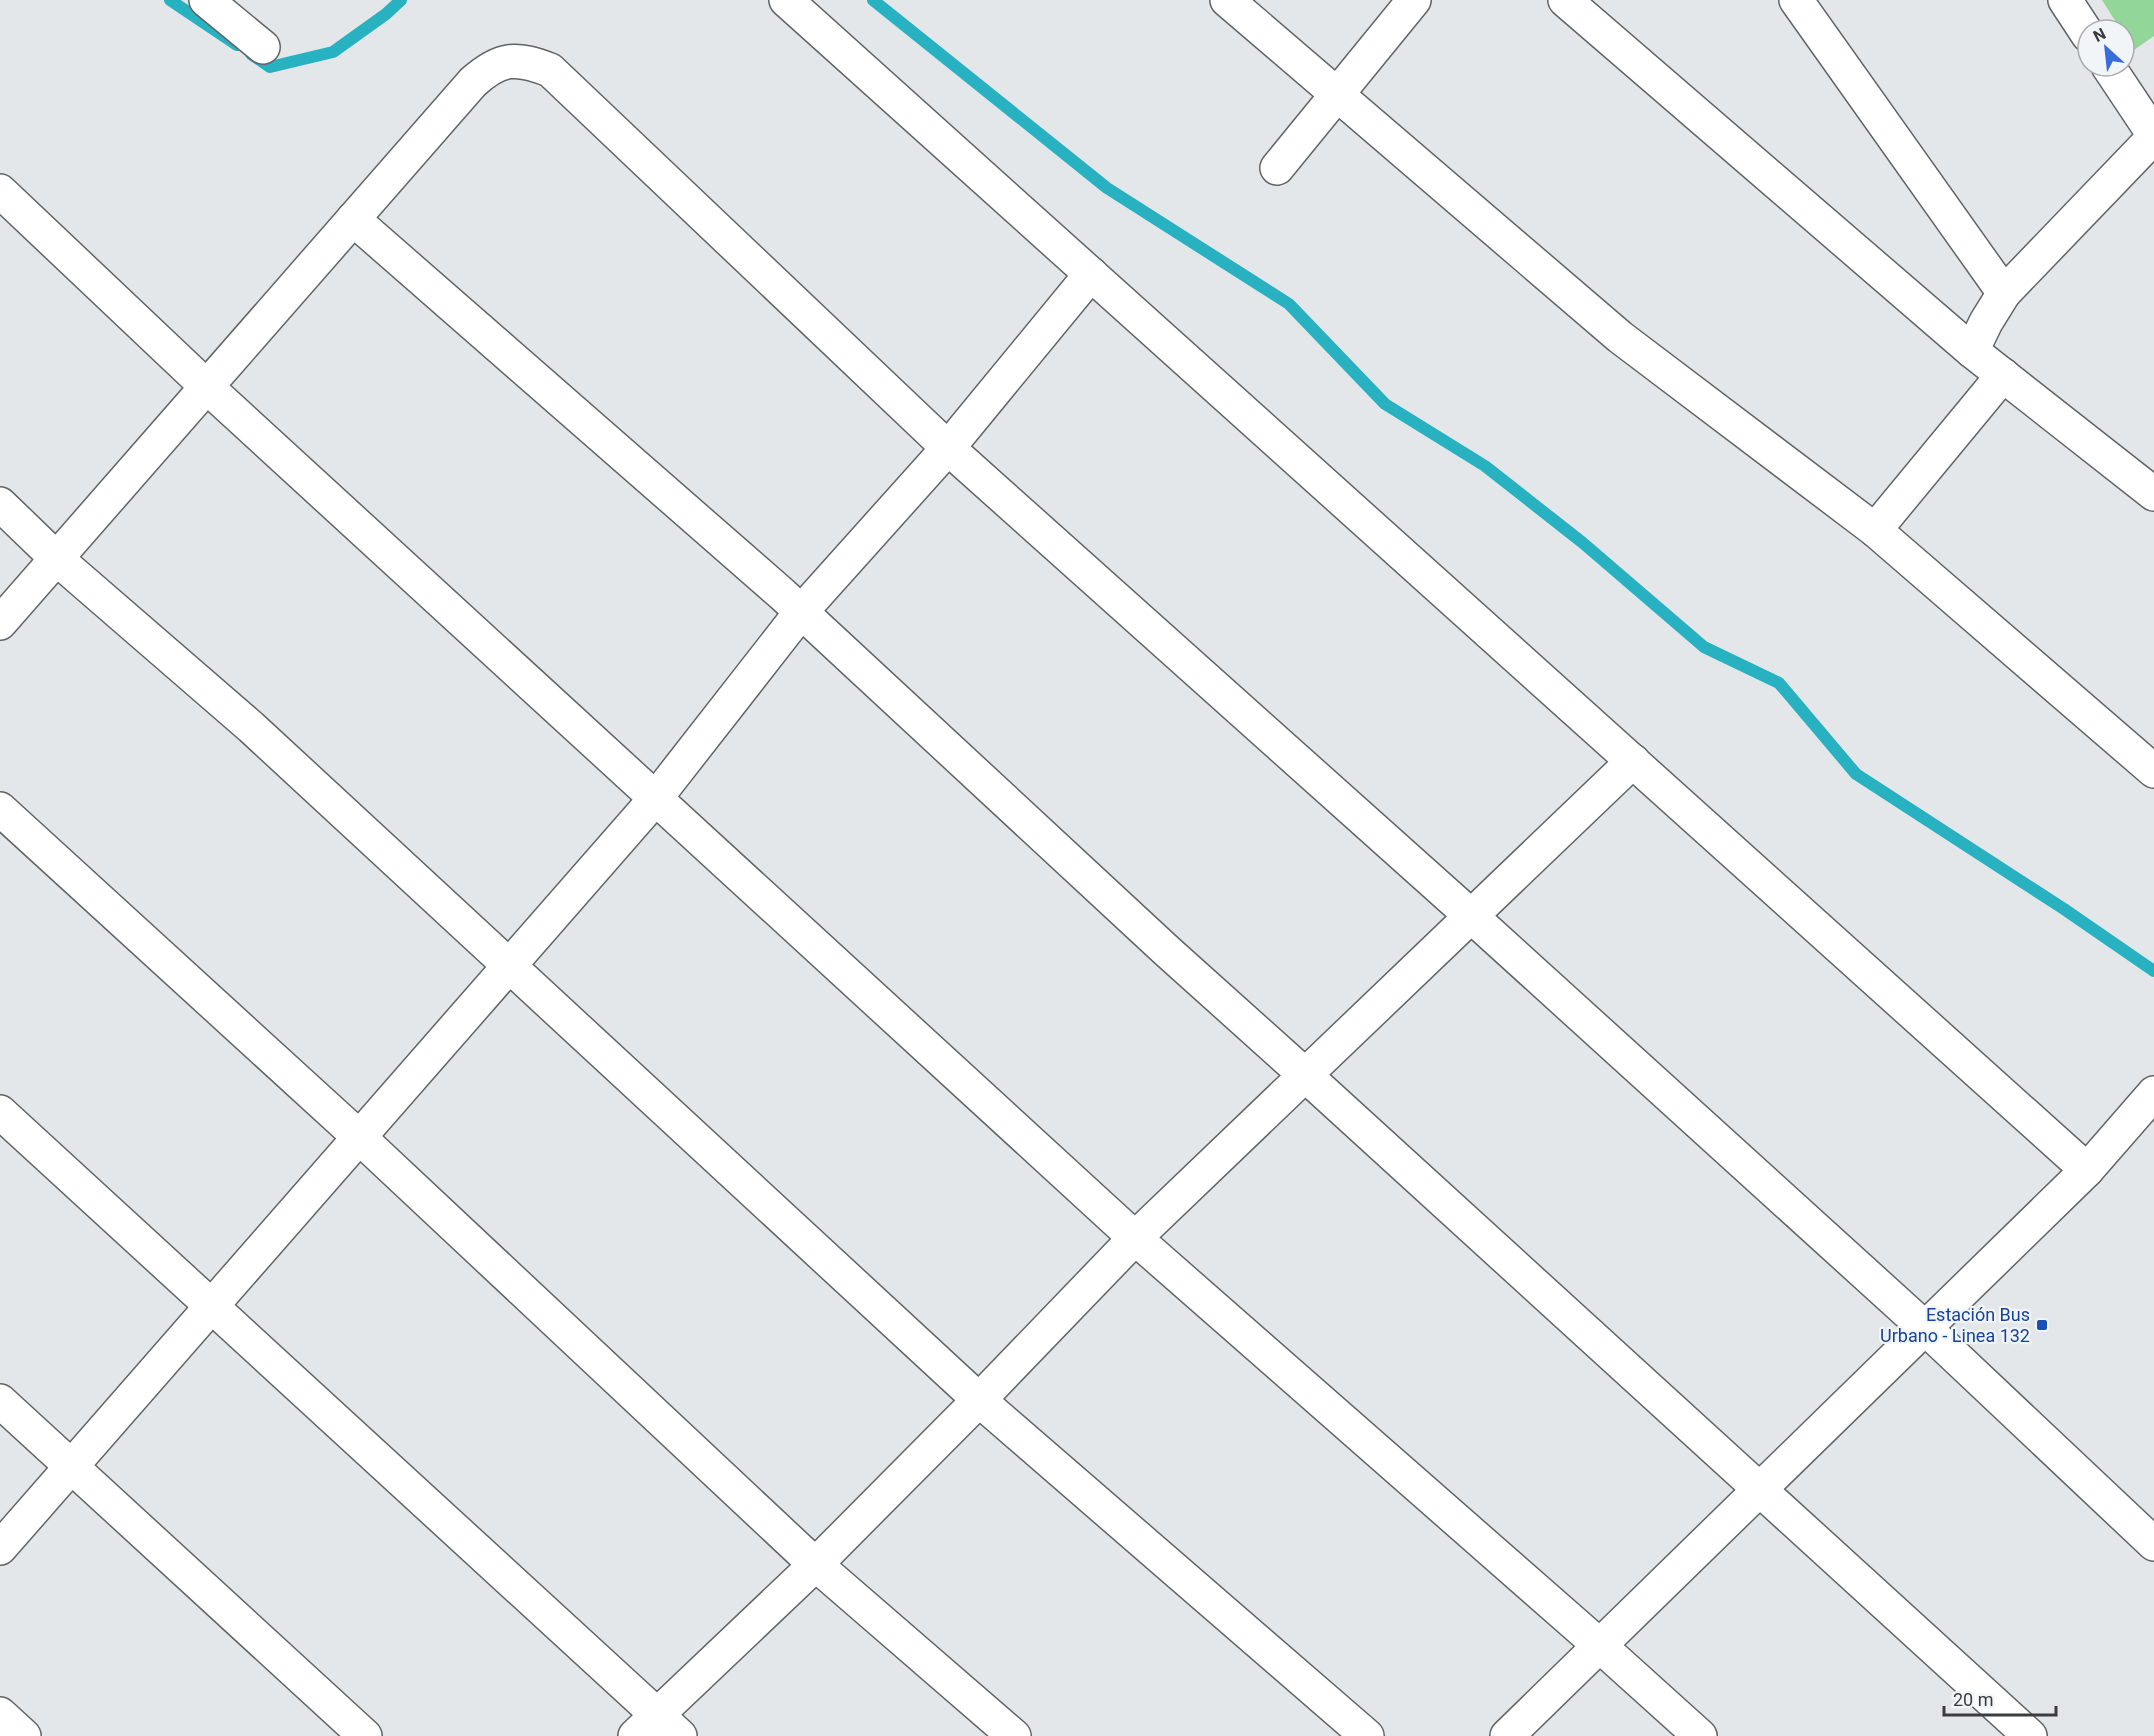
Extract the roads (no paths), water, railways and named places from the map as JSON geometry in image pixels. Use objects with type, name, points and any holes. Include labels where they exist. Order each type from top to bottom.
[{"type":"street","points":[[206,0],[263,47]]},
{"type":"street","points":[[786,0],[2087,1170]]},
{"type":"street","points":[[1227,0],[1620,337],[1875,530],[2154,771]]},
{"type":"street","points":[[1276,168],[1414,0]]},
{"type":"street","points":[[1565,0],[1972,351],[2154,494]]},
{"type":"street","points":[[1796,0],[2004,293]]},
{"type":"street","points":[[2064,0],[2076,18]]},
{"type":"street","points":[[0,623],[473,82],[488,69],[503,62],[525,61],[550,70],[948,448],[1470,915],[1925,1328],[2154,1544]]},
{"type":"street","points":[[1972,351],[2004,293],[2154,136],[2116,78]]},
{"type":"street","points":[[0,191],[207,387],[1135,1238],[1700,1736]]},
{"type":"street","points":[[353,219],[801,612],[1158,943],[1305,1074],[2030,1736]]},
{"type":"street","points":[[0,1548],[655,799],[801,612],[948,448],[1091,274]]},
{"type":"street","points":[[1875,530],[2002,375]]},
{"type":"street","points":[[0,504],[57,559],[252,727],[979,1400],[1367,1736]]},
{"type":"street","points":[[645,1725],[816,1564],[979,1400],[1135,1238],[1633,761]]},
{"type":"street","points":[[0,809],[358,1136],[816,1564],[1014,1736]]},
{"type":"street","points":[[1506,1736],[2087,1170],[2153,1094]]},
{"type":"street","points":[[0,1112],[210,1306],[645,1725],[680,1736]]},
{"type":"street","points":[[0,1401],[365,1736]]},
{"type":"street","points":[[0,1714],[24,1736]]},
{"type":"waterway","points":[[170,0],[237,45]]},
{"type":"waterway","points":[[251,54],[270,67],[333,52],[386,14],[401,0]]},
{"type":"waterway","points":[[873,0],[1107,188],[1289,304],[1385,404],[1485,466],[1583,543],[1704,647],[1779,683],[1856,774],[2064,909],[2154,971]]},
{"type":"place","name":"Estación Bus Urbano - Linea 132","points":[[2042,1325]]}]
